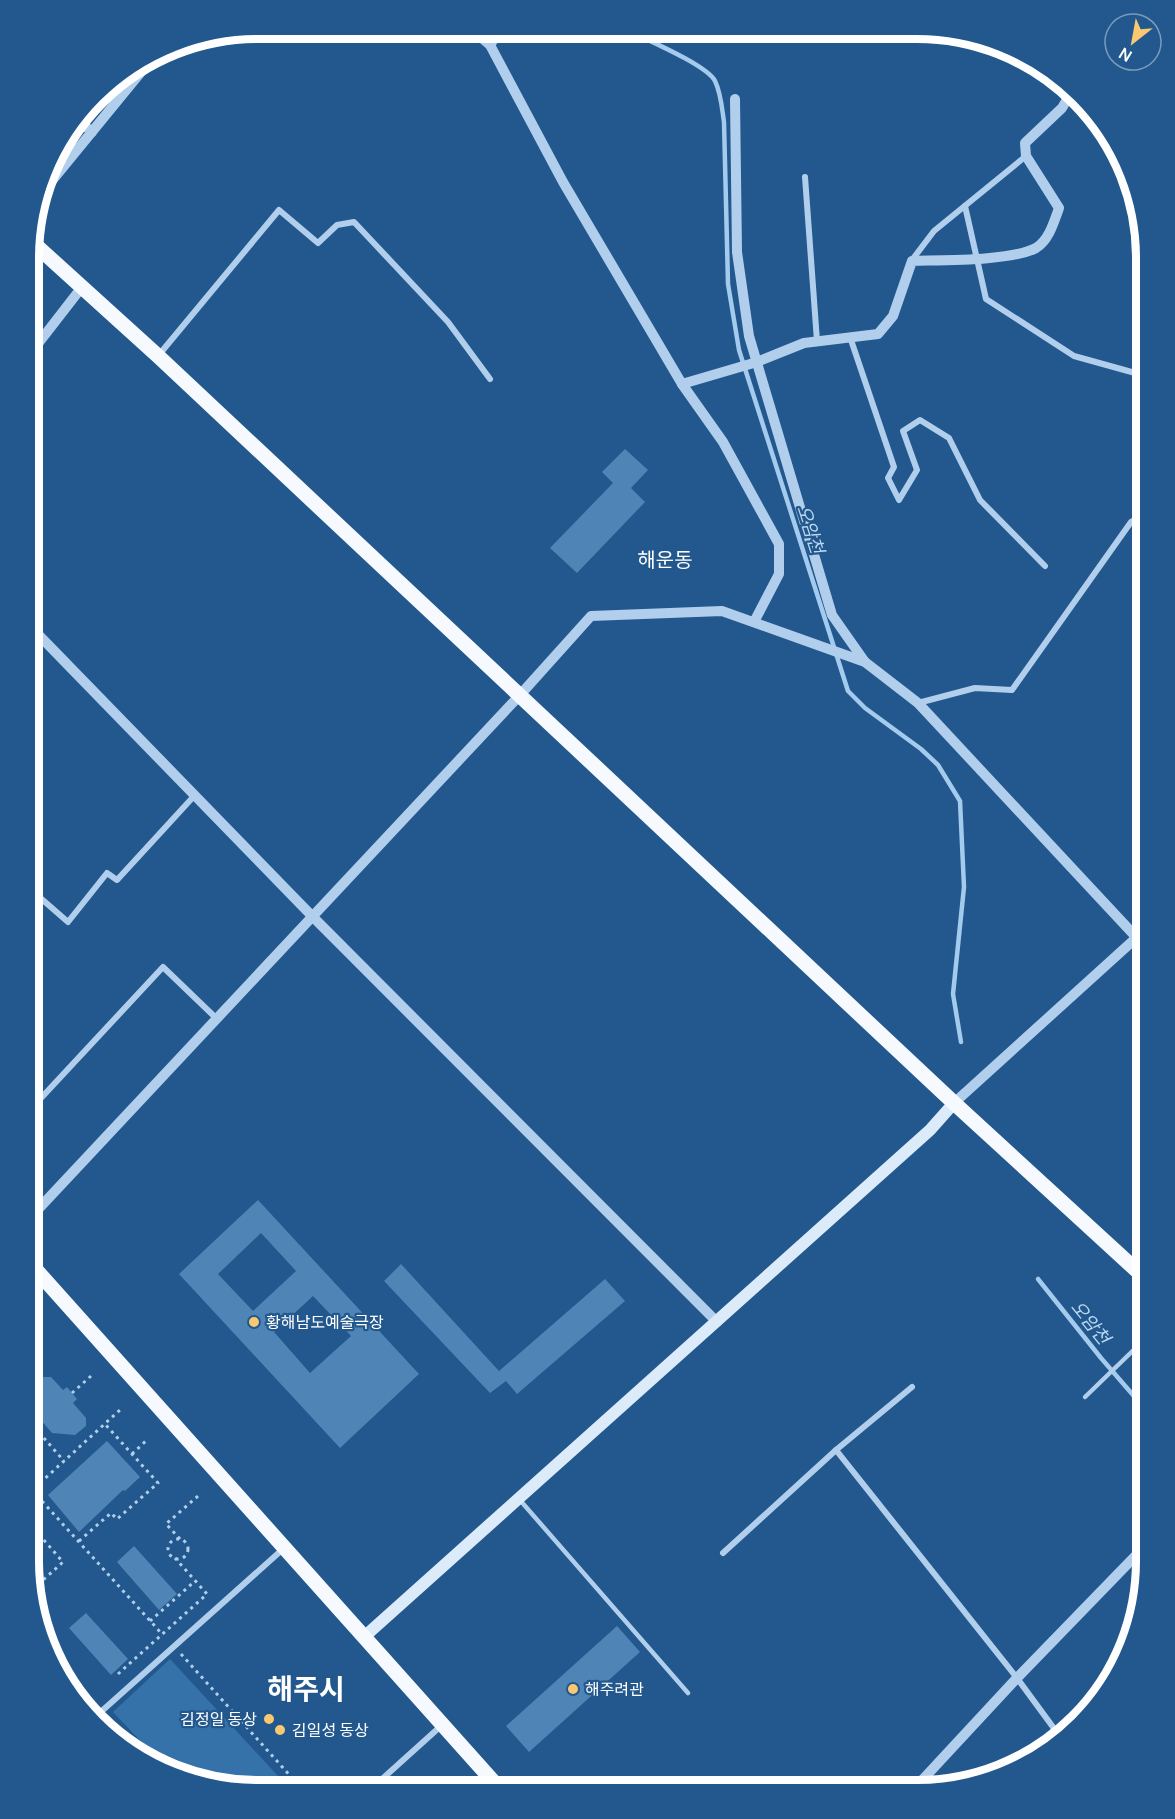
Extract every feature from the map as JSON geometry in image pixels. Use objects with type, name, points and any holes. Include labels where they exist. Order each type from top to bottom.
[{"type":"main road","points":[[39,248],[158,356],[954,1103],[1136,1270]]},
{"type":"main road","points":[[364,1637],[717,1323],[930,1130],[954,1103]]},
{"type":"main road","points":[[39,1273],[492,1780]]},
{"type":"street","points":[[483,39],[490,45],[563,182],[682,384],[723,442],[779,544],[779,574],[754,622]]},
{"type":"street","points":[[490,45],[494,39]]},
{"type":"street","points":[[55,177],[138,75]]},
{"type":"street","points":[[735,99],[737,252],[755,363],[832,615],[865,662]]},
{"type":"street","points":[[912,261],[1012,256],[1037,247],[1052,230],[1059,208],[1026,156],[1025,143],[1062,108],[1067,99]]},
{"type":"street","points":[[84,125],[92,132]]},
{"type":"street","points":[[682,384],[755,363],[804,343],[878,334],[893,316],[912,261],[933,231],[1026,156]]},
{"type":"street","points":[[805,177],[817,341]]},
{"type":"street","points":[[965,206],[986,298],[1074,356],[1136,373]]},
{"type":"street","points":[[158,356],[279,210],[318,243],[337,225],[354,222],[448,322],[490,379]]},
{"type":"street","points":[[39,342],[82,287]]},
{"type":"street","points":[[850,337],[894,467],[888,478],[899,500],[917,470],[903,431],[920,420],[949,438],[980,500],[1045,566]]},
{"type":"street","points":[[918,703],[975,688],[1012,690],[1131,522],[1136,519]]},
{"type":"street","points":[[39,1208],[520,695],[591,616],[722,610],[865,662],[918,703],[1136,937]]},
{"type":"street","points":[[39,635],[196,794],[312,916],[717,1323]]},
{"type":"street","points":[[39,897],[68,922],[107,873],[117,880],[196,794]]},
{"type":"street","points":[[954,1103],[1136,939]]},
{"type":"street","points":[[39,1100],[163,967],[217,1019]]},
{"type":"street","points":[[723,1553],[836,1450],[912,1388]]},
{"type":"street","points":[[836,1450],[1017,1678],[1056,1730]]},
{"type":"street","points":[[100,1713],[285,1548]]},
{"type":"street","points":[[923,1780],[1017,1678],[1136,1555]]},
{"type":"street","points":[[381,1780],[442,1724]]},
{"type":"lane","points":[[1085,1397],[1136,1348]]},
{"type":"lane","points":[[519,1499],[688,1693]]},
{"type":"path","points":[[72,1393],[91,1376]]},
{"type":"path","points":[[39,1484],[121,1409]]},
{"type":"path","points":[[79,1541],[111,1513],[117,1519],[158,1483],[105,1424]]},
{"type":"path","points":[[39,1432],[64,1461]]},
{"type":"path","points":[[132,1454],[148,1439]]},
{"type":"path","points":[[175,1558],[181,1558],[187,1552],[185,1543],[166,1524],[198,1496]]},
{"type":"path","points":[[39,1498],[162,1635]]},
{"type":"path","points":[[39,1535],[63,1562],[40,1583]]},
{"type":"path","points":[[118,1674],[207,1594],[170,1554],[168,1548],[171,1542],[180,1539]]},
{"type":"path","points":[[150,1621],[195,1581]]},
{"type":"path","points":[[174,1646],[294,1780]]},
{"type":"shaded area","points":[[170,1659],[282,1780],[244,1780],[216,1776],[174,1763],[151,1752],[113,1712]]},
{"type":"building","points":[[625,449],[648,470],[631,488],[645,502],[577,573],[550,548],[613,483],[602,472]]},
{"type":"building","name":"황해남도예술극장","points":[[258,1200],[419,1374],[340,1448],[179,1274]],"holes":[[[261,1233],[296,1271],[253,1311],[218,1274]],[[313,1296],[351,1336],[310,1373],[274,1332]]]},
{"type":"building","points":[[401,1264],[499,1371],[605,1279],[625,1301],[517,1394],[506,1381],[490,1393],[384,1281]]},
{"type":"building","points":[[39,1377],[51,1377],[63,1390],[67,1387],[77,1399],[73,1403],[86,1418],[86,1426],[75,1435],[52,1433],[39,1418]]},
{"type":"building","points":[[107,1441],[140,1477],[79,1532],[48,1495]]},
{"type":"building","points":[[134,1546],[177,1594],[159,1610],[117,1562]]},
{"type":"building","points":[[86,1613],[128,1659],[111,1675],[69,1628]]},
{"type":"building","name":"해주려관","points":[[617,1626],[640,1652],[529,1752],[506,1726]]},
{"type":"waterway","name":"오암천","points":[[646,39],[700,68],[710,75],[717,86],[724,122],[728,284],[739,350],[848,691],[865,708],[921,749],[938,765],[960,801],[964,887],[953,994],[961,1042]]},
{"type":"waterway","name":"오암천","points":[[1038,1279],[1136,1398]]},
{"type":"place","name":"황해남도예술극장","points":[[254,1322]]},
{"type":"place","name":"해주려관","points":[[573,1689]]},
{"type":"place","name":"김정일 동상","points":[[269,1719]]},
{"type":"place","name":"김일성 동상","points":[[280,1730]]},
{"type":"district","name":"해운동","points":[[665,559]]},
{"type":"district","name":"해주시","points":[[306,1688]]}]
